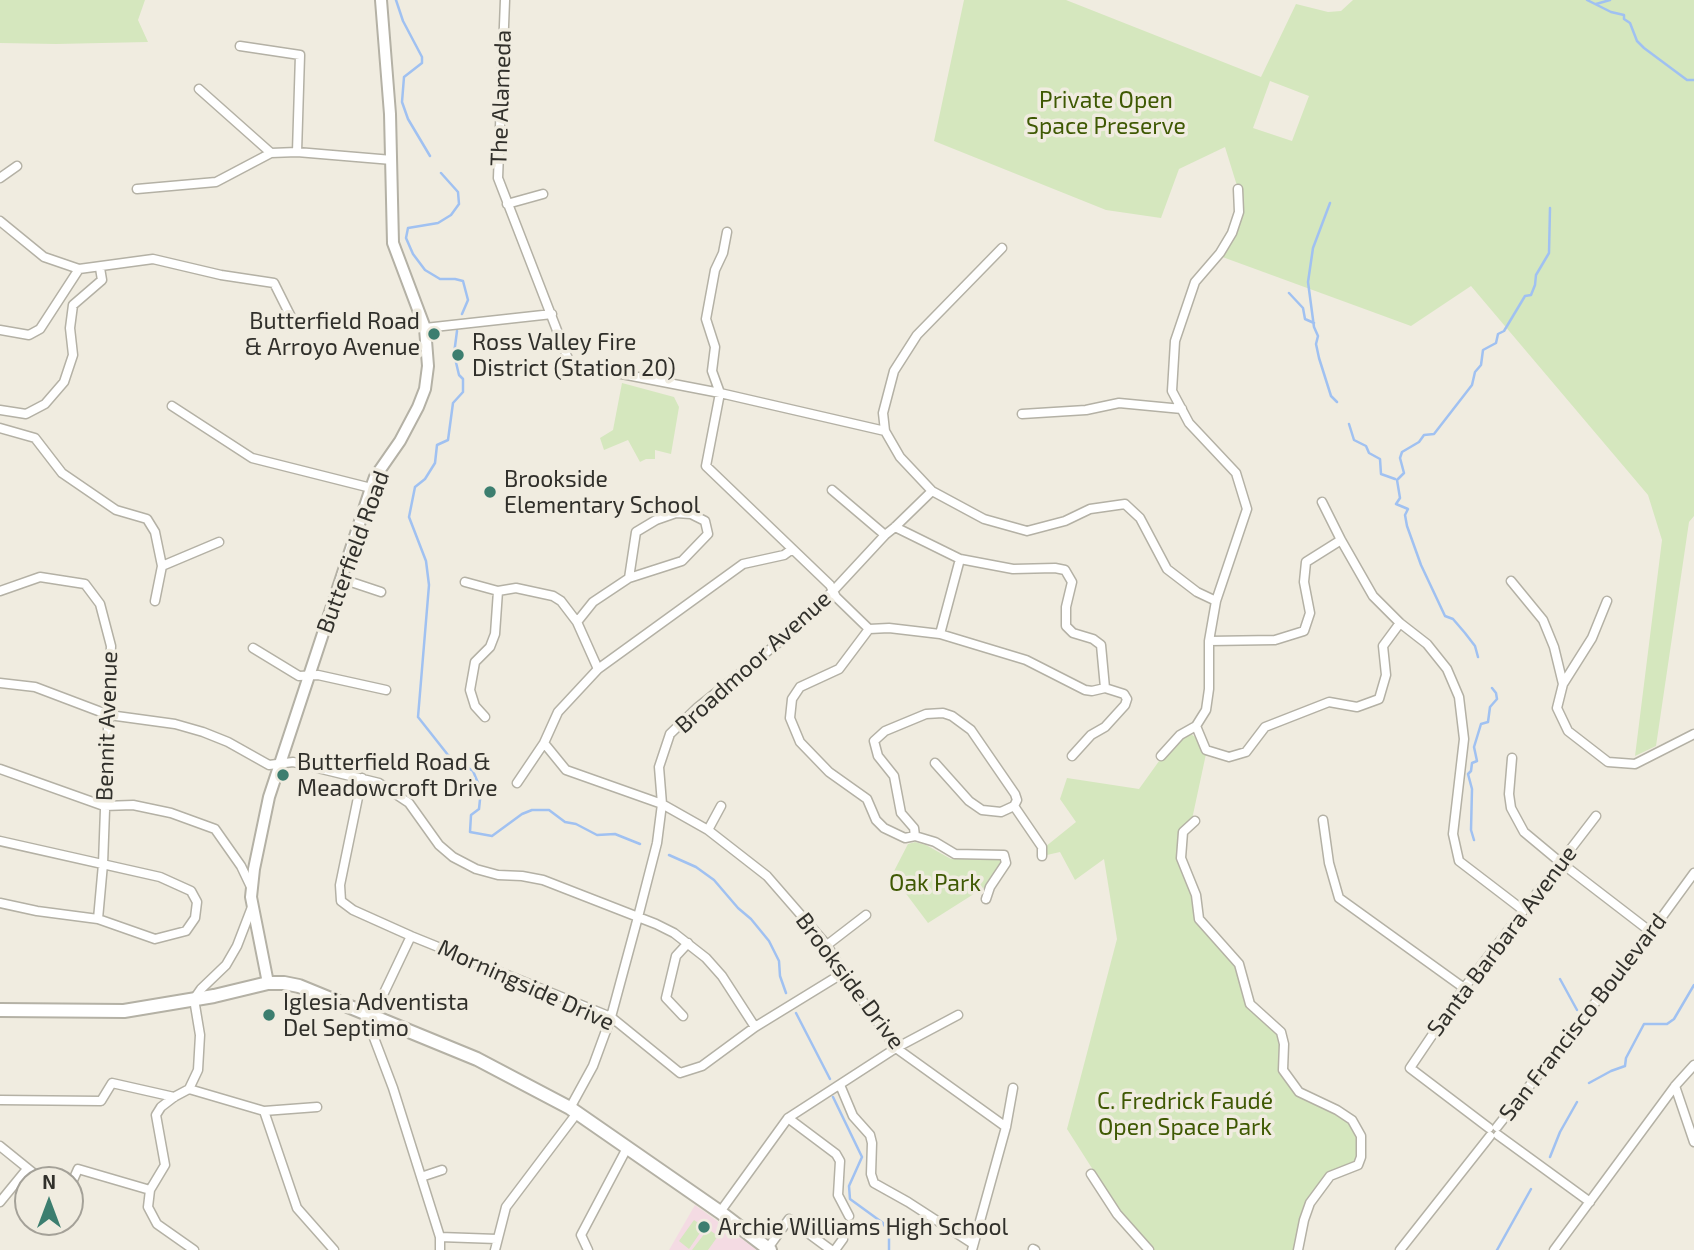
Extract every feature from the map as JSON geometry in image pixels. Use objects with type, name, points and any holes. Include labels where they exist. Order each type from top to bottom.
[{"type":"main road","points":[[0,1010],[124,1011],[268,983],[284,983],[304,988],[477,1059],[574,1110],[769,1249]]},
{"type":"street","name":"Butterfield Road","points":[[268,983],[251,907],[251,887],[269,797],[375,477],[409,426],[425,388],[428,366],[425,328],[393,243],[392,160],[381,0]]},
{"type":"street","name":"The Alameda","points":[[505,0],[498,178],[569,364],[720,393],[885,430]]},
{"type":"street","points":[[240,46],[300,55],[297,152]]},
{"type":"street","points":[[199,89],[271,153]]},
{"type":"street","points":[[137,188],[216,182],[271,153],[297,152],[392,160]]},
{"type":"street","points":[[0,178],[17,166]]},
{"type":"street","points":[[1161,756],[1180,735],[1196,726],[1206,710],[1209,641],[1216,601],[1247,509],[1236,473],[1189,423],[1172,391],[1175,341],[1195,282],[1220,253],[1232,233],[1239,212],[1238,189]]},
{"type":"street","points":[[507,204],[543,194]]},
{"type":"street","points":[[0,221],[44,257],[79,269],[153,259],[221,275],[274,283],[293,321]]},
{"type":"street","points":[[727,232],[723,253],[712,282],[706,319],[715,347],[712,371],[720,393],[706,466],[869,629],[888,628],[940,634],[1026,660],[1085,690],[1105,688],[1124,694],[1127,699],[1125,705],[1072,756]]},
{"type":"street","points":[[1002,247],[904,353],[887,393],[883,413],[885,430],[900,457],[932,491],[984,519],[1027,531],[1065,522],[1090,509],[1125,505],[1140,518],[1167,569],[1197,592],[1216,601]]},
{"type":"street","points":[[0,410],[26,414],[45,404],[64,382],[73,355],[70,328],[74,305],[102,280],[100,268]]},
{"type":"street","points":[[0,330],[29,335],[40,329],[79,269]]},
{"type":"street","points":[[425,328],[552,314]]},
{"type":"street","points":[[1022,414],[1086,411],[1119,403],[1182,409]]},
{"type":"street","points":[[172,406],[252,458],[371,488]]},
{"type":"street","points":[[0,428],[35,438],[62,473],[116,510],[147,519],[155,533],[162,566],[155,601]]},
{"type":"street","points":[[832,490],[885,535]]},
{"type":"street","name":"Broadmoor Avenue","points":[[495,1250],[506,1207],[574,1110],[611,1017],[657,843],[662,804],[659,767],[670,734],[698,707],[778,643],[833,592],[885,535],[932,491]]},
{"type":"street","points":[[1322,502],[1373,596],[1400,623],[1427,644],[1447,669],[1459,697],[1464,739],[1453,834],[1459,861],[1523,910]]},
{"type":"street","points":[[577,622],[593,601],[629,578],[682,561],[708,534],[705,521],[691,514],[676,513],[656,520],[636,532],[629,578]]},
{"type":"street","points":[[895,527],[960,559],[1013,569],[1065,570],[1072,582],[1065,621],[1073,633],[1093,639],[1101,645],[1105,688]]},
{"type":"street","points":[[1209,641],[1275,640],[1304,631],[1310,612],[1304,582],[1306,562],[1341,540]]},
{"type":"street","points":[[162,566],[219,542]]},
{"type":"street","points":[[517,783],[544,743],[558,712],[598,669],[744,564],[784,555],[791,550]]},
{"type":"street","points":[[940,634],[960,559]]},
{"type":"street","name":"Bennit Avenue","points":[[0,591],[40,577],[85,584],[100,604],[111,646],[103,864],[98,919]]},
{"type":"street","points":[[342,579],[381,592]]},
{"type":"street","points":[[1511,581],[1543,620],[1554,647],[1563,684]]},
{"type":"street","points":[[465,582],[498,592],[516,588],[553,596],[570,611],[577,622],[598,669]]},
{"type":"street","points":[[485,717],[475,706],[470,690],[475,662],[490,647],[495,634],[498,592]]},
{"type":"street","points":[[1606,601],[1592,638],[1563,684],[1557,708],[1569,731],[1608,762],[1635,764],[1694,734]]},
{"type":"street","points":[[1196,726],[1206,750],[1229,757],[1246,752],[1265,727],[1329,702],[1357,707],[1379,699],[1386,675],[1384,646],[1400,623]]},
{"type":"street","points":[[869,629],[839,668],[807,682],[795,693],[790,706],[791,725],[800,742],[829,772],[867,799],[876,820],[884,828],[905,838],[915,836],[935,842],[955,855],[1004,855],[1006,863],[990,887],[986,899]]},
{"type":"street","points":[[253,648],[299,677],[318,675],[386,690]]},
{"type":"street","points":[[0,683],[35,687],[109,715],[175,724],[228,742],[268,765],[293,762],[362,778],[394,791],[409,803],[439,845],[453,857],[476,869],[543,880],[656,923],[688,943],[722,976],[755,1027]]},
{"type":"street","points":[[915,836],[914,828],[901,813],[894,776],[878,756],[874,741],[885,731],[926,714],[943,713],[952,716],[971,730],[1017,800],[1014,806],[997,812],[978,808],[935,763]]},
{"type":"street","name":"Brookside Drive","points":[[544,743],[566,770],[662,804],[708,830],[767,876],[827,945],[843,973],[896,1048],[1006,1127]]},
{"type":"street","points":[[1512,758],[1509,794],[1517,822],[1524,832],[1651,932]]},
{"type":"street","points":[[0,769],[104,806],[133,805],[171,813],[215,829],[241,866],[251,887]]},
{"type":"street","name":"Morningside Drive","points":[[362,778],[340,885],[341,901],[353,910],[411,936],[611,1017],[680,1073],[702,1066],[755,1027],[843,973]]},
{"type":"street","points":[[708,830],[721,806]]},
{"type":"street","points":[[1014,806],[1042,847],[1042,856]]},
{"type":"street","name":"Santa Barbara Avenue","points":[[1493,1131],[1410,1068],[1464,988],[1596,816]]},
{"type":"street","points":[[1323,820],[1329,863],[1339,898],[1464,988]]},
{"type":"street","points":[[1195,821],[1183,832],[1180,845],[1181,858],[1196,895],[1199,919],[1239,964],[1250,1004],[1281,1032],[1284,1044],[1283,1070],[1299,1092],[1352,1120],[1361,1136],[1361,1157],[1358,1164],[1330,1176],[1310,1203],[1298,1250]]},
{"type":"street","points":[[0,841],[160,877],[191,891],[197,902],[195,918],[186,931],[155,939],[98,919],[37,911],[0,902]]},
{"type":"street","name":"San Francisco Boulevard","points":[[1400,1250],[1651,932],[1694,873]]},
{"type":"street","points":[[194,1250],[157,1224],[148,1207],[150,1189],[165,1165],[156,1115],[161,1107],[189,1089],[198,1070],[200,1035],[194,999],[226,965],[237,946],[251,907]]},
{"type":"street","points":[[827,945],[866,915]]},
{"type":"street","points":[[411,936],[373,1016],[371,1030],[393,1088],[440,1237],[440,1250]]},
{"type":"street","points":[[683,1016],[666,998],[676,956],[688,943]]},
{"type":"street","points":[[720,1212],[788,1118],[896,1048],[958,1015]]},
{"type":"street","points":[[1559,1248],[1675,1086],[1694,1065]]},
{"type":"street","points":[[0,1100],[101,1101],[112,1083],[174,1097]]},
{"type":"street","points":[[840,1085],[853,1116],[870,1135],[871,1174],[874,1183],[908,1202],[973,1247],[1006,1127],[1013,1088]]},
{"type":"street","points":[[1675,1086],[1694,1142]]},
{"type":"street","points":[[189,1089],[264,1111],[317,1107]]},
{"type":"street","points":[[264,1111],[297,1209],[334,1250]]},
{"type":"street","points":[[788,1118],[836,1154],[840,1161],[838,1195],[849,1216]]},
{"type":"street","points":[[1493,1131],[1590,1202]]},
{"type":"street","points":[[0,1146],[23,1166]]},
{"type":"street","points":[[588,1250],[581,1235],[627,1148]]},
{"type":"street","points":[[421,1177],[442,1170]]},
{"type":"street","points":[[84,1171],[150,1189]]},
{"type":"street","points":[[1091,1174],[1117,1214],[1149,1250]]},
{"type":"street","points":[[0,1202],[14,1185]]},
{"type":"street","points":[[769,1249],[789,1219],[833,1250],[843,1239]]},
{"type":"street","points":[[440,1237],[497,1239]]},
{"type":"shaded area","name":"Archie Williams High School","points":[[695,1205],[757,1250],[669,1250]]},
{"type":"green space","points":[[0,0],[145,0],[138,20],[148,42],[0,43]]},
{"type":"green space","name":"Private Open Space Preserve","points":[[964,0],[1066,0],[1261,77],[1296,4],[1328,12],[1341,11],[1353,0],[1694,0],[1694,516],[1689,522],[1656,746],[1635,756],[1662,540],[1648,495],[1471,286],[1411,326],[1217,255],[1239,212],[1238,189],[1225,147],[1179,169],[1161,218],[1106,210],[934,141]],"holes":[[[1270,81],[1309,96],[1292,141],[1253,128]]]},
{"type":"green space","points":[[622,383],[674,397],[679,407],[671,454],[655,450],[655,459],[640,462],[628,440],[604,450],[600,438],[613,430]]},
{"type":"green space","name":"C. Fredrick Faudé Open Space Park","points":[[1190,733],[1206,754],[1191,824],[1180,845],[1198,913],[1233,956],[1246,994],[1281,1032],[1283,1070],[1299,1092],[1352,1120],[1361,1136],[1358,1165],[1330,1176],[1310,1203],[1298,1250],[1149,1250],[1137,1239],[1067,1129],[1117,939],[1104,859],[1075,880],[1060,852],[1047,855],[1045,847],[1076,822],[1060,799],[1067,778],[1139,789],[1172,743]]},
{"type":"green space","name":"Oak Park","points":[[915,842],[951,859],[1004,855],[988,885],[928,923],[892,875],[908,844]]},
{"type":"green space","points":[[694,1220],[704,1227],[689,1249],[679,1241]]},
{"type":"green space","points":[[708,1229],[718,1236],[708,1250],[692,1250]]},
{"type":"waterway","points":[[396,0],[403,21],[422,57],[422,63],[404,77],[402,102],[408,119],[430,156]]},
{"type":"waterway","points":[[1587,0],[1611,12],[1624,15],[1637,41],[1644,48],[1687,80],[1694,80]]},
{"type":"waterway","points":[[1596,4],[1610,0]]},
{"type":"waterway","points":[[441,173],[458,192],[459,204],[451,215],[438,223],[408,228],[406,238],[413,254],[425,270],[440,279],[463,281],[468,300],[462,314]]},
{"type":"waterway","points":[[1330,203],[1313,248],[1308,282],[1314,327],[1318,336],[1316,344],[1319,358],[1331,396],[1337,402]]},
{"type":"waterway","points":[[1478,657],[1475,646],[1465,633],[1453,619],[1445,616],[1421,565],[1407,526],[1405,515],[1408,509],[1396,504],[1400,498],[1397,480],[1404,473],[1400,458],[1402,452],[1419,442],[1424,435],[1434,434],[1472,385],[1475,372],[1481,365],[1483,350],[1496,343],[1498,334],[1504,331],[1525,296],[1531,295],[1536,275],[1549,253],[1550,208]]},
{"type":"waterway","points":[[1289,293],[1303,308],[1305,319],[1314,323]]},
{"type":"waterway","points":[[457,331],[454,354],[459,375],[463,379],[463,392],[453,403],[448,440],[437,445],[435,463],[425,479],[415,487],[409,517],[426,561],[429,585],[418,717],[448,755],[473,771],[481,790],[479,809],[471,815],[470,832],[492,836],[522,814],[532,810],[549,810],[565,822],[576,824],[597,835],[615,834],[640,844]]},
{"type":"waterway","points":[[1349,424],[1354,440],[1366,446],[1369,453],[1380,459],[1381,474],[1395,479]]},
{"type":"waterway","points":[[1474,840],[1471,830],[1472,789],[1468,774],[1472,763],[1477,761],[1474,747],[1481,724],[1488,722],[1490,707],[1497,699],[1492,688]]},
{"type":"waterway","points":[[669,855],[696,867],[714,880],[751,919],[769,941],[779,961],[780,976],[786,993]]},
{"type":"waterway","points":[[1560,979],[1577,1010]]},
{"type":"waterway","points":[[1589,1083],[1625,1066],[1626,1058],[1644,1024],[1667,1024],[1674,1019],[1694,985]]},
{"type":"waterway","points":[[796,1013],[830,1079]]},
{"type":"waterway","points":[[833,1097],[862,1157],[849,1186],[850,1199],[883,1223],[889,1233],[889,1250]]},
{"type":"waterway","points":[[1550,1157],[1577,1102]]},
{"type":"waterway","points":[[1497,1250],[1531,1189]]},
{"type":"place","name":"Butterfield Road & Arroyo Avenue","points":[[434,334]]},
{"type":"place","name":"Ross Valley Fire District (Station 20)","points":[[458,355]]},
{"type":"place","name":"Brookside Elementary School","points":[[490,492]]},
{"type":"place","name":"Butterfield Road & Meadowcroft Drive","points":[[283,775]]},
{"type":"place","name":"Iglesia Adventista Del Septimo","points":[[269,1015]]},
{"type":"place","name":"Archie Williams High School","points":[[704,1227]]}]
